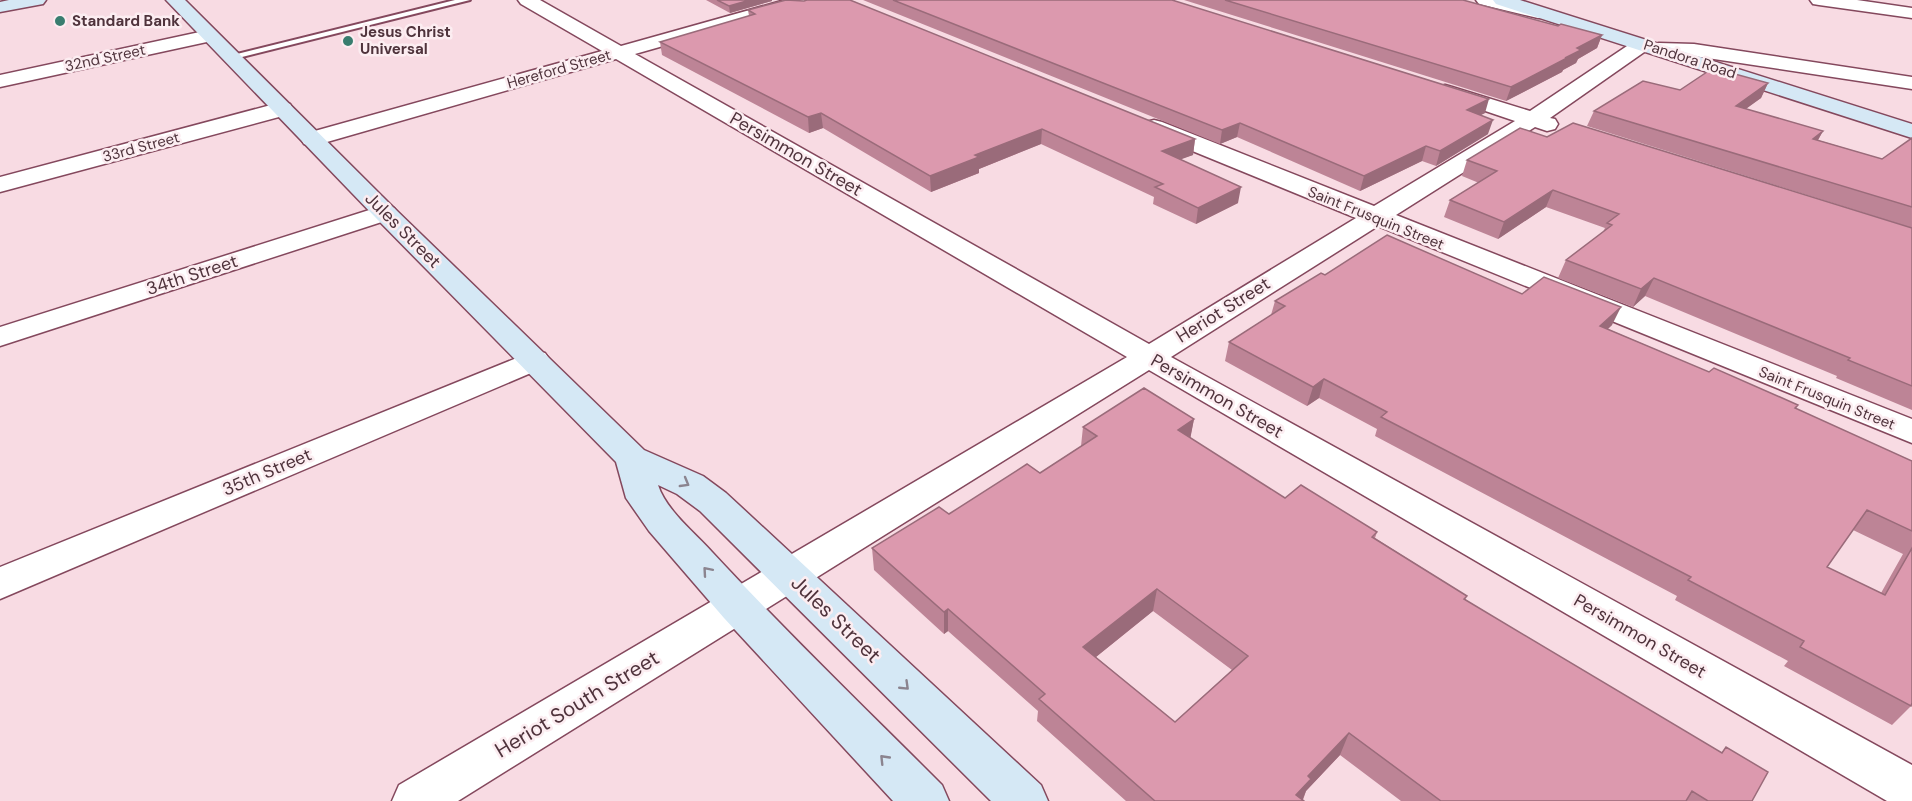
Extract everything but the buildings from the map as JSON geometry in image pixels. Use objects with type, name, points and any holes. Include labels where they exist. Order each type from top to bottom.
[{"type":"main road","points":[[0,6],[12,0]]},
{"type":"main road","points":[[0,6],[37,0]]},
{"type":"main road","name":"Jules Street","points":[[175,0],[632,458],[690,485],[713,502],[1024,801]]},
{"type":"main road","name":"Pandora Road","points":[[1502,0],[1912,131]]},
{"type":"main road","name":"Jules Street","points":[[632,458],[644,498],[738,607],[925,801]]},
{"type":"street","name":"Persimmon Street","points":[[527,0],[1149,357],[1910,789]]},
{"type":"street","name":"Hereford Street","points":[[312,139],[805,0]]},
{"type":"street","points":[[1485,0],[1557,18]]},
{"type":"street","points":[[1819,0],[1912,13]]},
{"type":"street","name":"32nd Street","points":[[0,81],[209,36]]},
{"type":"street","points":[[1651,47],[1694,50],[1912,83]]},
{"type":"street","name":"Heriot Street","points":[[738,607],[1651,47]]},
{"type":"street","points":[[1430,87],[1566,130]]},
{"type":"street","name":"33rd Street","points":[[0,185],[282,109]]},
{"type":"street","name":"Saint Frusquin Street","points":[[1129,117],[1372,217],[1912,432]]},
{"type":"street","name":"34th Street","points":[[0,337],[385,213]]},
{"type":"street","name":"35th Street","points":[[0,584],[534,360]]},
{"type":"street","name":"Heriot South Street","points":[[416,801],[738,607]]},
{"type":"lane","points":[[230,57],[466,0]]},
{"type":"place","name":"Standard Bank","points":[[60,21]]},
{"type":"place","name":"Jesus Christ Universal","points":[[348,41]]}]
